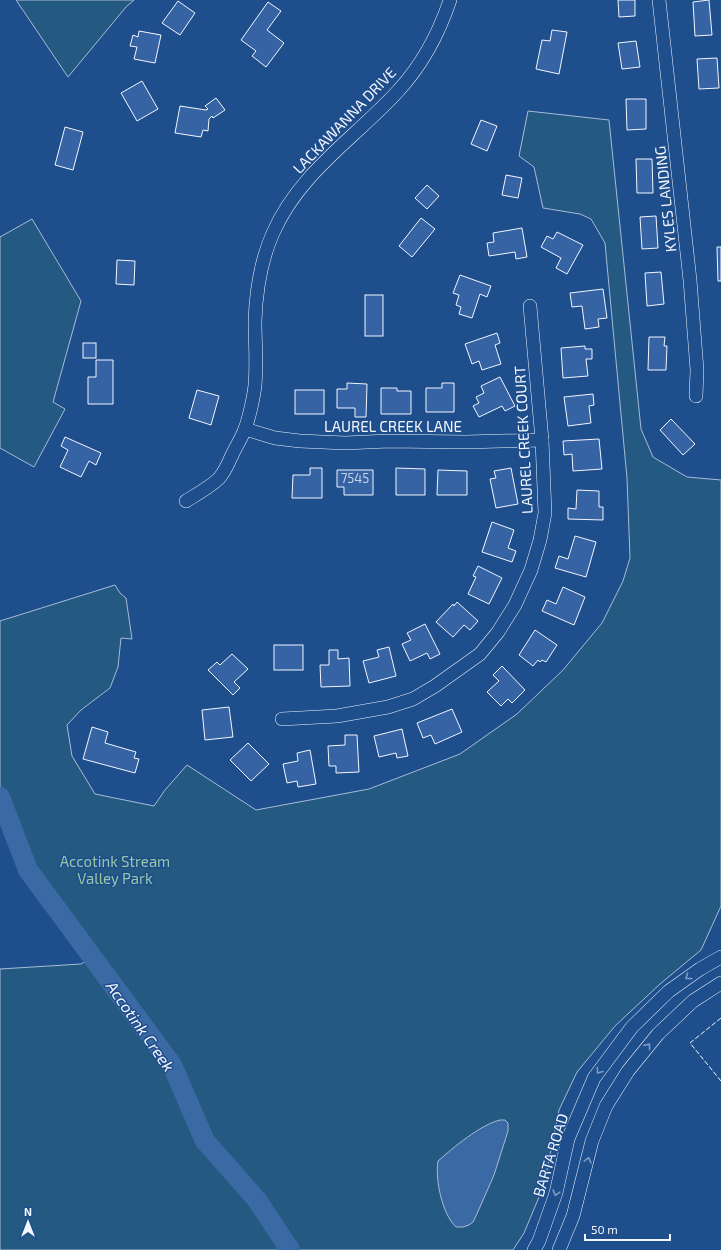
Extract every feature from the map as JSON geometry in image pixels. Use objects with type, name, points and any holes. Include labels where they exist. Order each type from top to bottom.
[{"type":"street","name":"LACKAWANNA DRIVE","points":[[186,501],[220,478],[245,429],[255,386],[255,322],[257,295],[267,248],[287,206],[306,181],[334,151],[399,91],[434,40],[450,0]]},
{"type":"street","name":"KYLES LANDING","points":[[659,0],[690,280],[697,370],[696,396]]},
{"type":"street","name":"LAUREL CREEK COURT","points":[[282,719],[337,716],[388,707],[413,699],[435,686],[480,654],[498,632],[515,605],[536,555],[545,513],[542,440],[530,306]]},
{"type":"street","name":"LAUREL CREEK LANE","points":[[245,429],[275,438],[308,441],[466,442],[542,440]]},
{"type":"street","name":"BARTA ROAD","points":[[534,1250],[539,1241],[556,1193],[568,1139],[594,1078],[632,1027],[669,991],[700,968],[721,957]]},
{"type":"street","points":[[559,1250],[573,1216],[592,1141],[606,1106],[628,1071],[658,1034],[693,1001],[721,983]]},
{"type":"green space","points":[[16,0],[134,0],[126,7],[68,77]]},
{"type":"green space","name":"Accotink Stream Valley Park","points":[[528,111],[609,120],[641,429],[653,457],[687,477],[721,480],[721,906],[701,950],[660,984],[615,1026],[577,1072],[559,1110],[547,1170],[539,1197],[524,1233],[513,1250],[0,1250],[0,969],[81,964],[93,957],[28,870],[0,796],[0,621],[115,585],[120,593],[126,598],[132,639],[121,638],[118,667],[110,688],[81,710],[67,725],[72,756],[95,794],[154,806],[165,790],[187,765],[256,810],[369,789],[460,754],[517,714],[563,670],[602,623],[623,581],[630,558],[627,478],[605,243],[591,219],[580,214],[543,208],[534,167],[519,156]]},
{"type":"green space","points":[[32,219],[81,301],[53,402],[65,409],[34,467],[0,448],[0,237]]},
{"type":"shaded area","points":[[500,1120],[505,1120],[508,1123],[508,1131],[494,1175],[473,1222],[463,1227],[456,1227],[451,1221],[443,1205],[439,1186],[437,1168],[438,1161],[476,1131]]},
{"type":"building","points":[[618,0],[635,0],[635,16],[619,17]]},
{"type":"building","points":[[709,0],[712,35],[695,36],[693,2]]},
{"type":"building","points":[[178,1],[195,13],[180,35],[162,23]]},
{"type":"building","points":[[268,2],[281,11],[267,30],[284,43],[266,67],[252,56],[256,51],[241,40]]},
{"type":"building","points":[[552,30],[567,32],[559,74],[536,69],[542,40],[550,41]]},
{"type":"building","points":[[139,31],[161,35],[155,63],[134,59],[137,47],[130,46],[133,35],[138,37]]},
{"type":"building","points":[[636,41],[640,67],[622,69],[618,43]]},
{"type":"building","points":[[717,58],[719,88],[699,89],[697,59]]},
{"type":"building","points":[[142,81],[158,109],[137,121],[121,93]]},
{"type":"building","points":[[216,98],[225,110],[209,119],[208,131],[203,130],[201,137],[175,133],[180,106],[206,110],[208,109],[205,106]]},
{"type":"building","points":[[626,99],[646,99],[646,129],[627,130]]},
{"type":"building","points":[[481,120],[497,126],[487,151],[471,144]]},
{"type":"building","points":[[65,127],[83,132],[73,170],[55,165]]},
{"type":"building","points":[[636,159],[652,159],[653,193],[637,193]]},
{"type":"building","points":[[506,175],[522,178],[518,198],[502,195]]},
{"type":"building","points":[[427,185],[439,196],[427,209],[415,198]]},
{"type":"building","points":[[656,216],[658,248],[642,249],[640,217]]},
{"type":"building","points":[[421,218],[435,229],[412,257],[399,246]]},
{"type":"building","points":[[522,228],[527,257],[516,259],[515,252],[489,256],[487,243],[494,242],[493,233]]},
{"type":"building","points":[[557,232],[583,245],[567,274],[556,268],[561,258],[541,247],[547,236],[553,239]]},
{"type":"building","points":[[717,247],[721,247],[721,281],[718,281]]},
{"type":"building","points":[[117,260],[135,261],[134,285],[116,284]]},
{"type":"building","points":[[661,272],[664,304],[647,306],[645,273]]},
{"type":"building","points":[[460,275],[491,286],[487,297],[480,294],[472,318],[459,314],[461,307],[456,305],[459,295],[453,293]]},
{"type":"building","points":[[603,289],[607,318],[598,319],[599,327],[585,329],[582,306],[572,307],[570,293]]},
{"type":"building","points":[[365,295],[383,295],[383,336],[365,336]]},
{"type":"building","points":[[497,333],[500,343],[495,345],[501,364],[482,370],[479,361],[472,364],[465,344]]},
{"type":"building","points":[[649,337],[665,337],[664,346],[667,346],[666,370],[648,370]]},
{"type":"building","points":[[83,343],[96,343],[96,358],[83,358]]},
{"type":"building","points":[[585,346],[585,349],[592,349],[592,359],[586,359],[588,376],[563,378],[561,348]]},
{"type":"building","points":[[96,360],[113,360],[113,404],[88,404],[88,377],[96,377]]},
{"type":"building","points":[[500,377],[515,406],[505,411],[502,406],[479,417],[473,406],[479,403],[476,397],[484,393],[481,386]]},
{"type":"building","points":[[347,383],[367,384],[366,417],[355,417],[355,408],[337,408],[337,389],[347,389]]},
{"type":"building","points":[[442,383],[454,383],[454,412],[426,412],[426,388],[442,388]]},
{"type":"building","points":[[381,388],[397,388],[397,391],[411,391],[411,414],[381,414]]},
{"type":"building","points":[[197,390],[219,396],[211,425],[189,418]]},
{"type":"building","points":[[295,390],[324,390],[324,414],[295,414]]},
{"type":"building","points":[[593,394],[594,405],[589,406],[591,423],[568,426],[564,397]]},
{"type":"building","points":[[671,419],[695,444],[683,455],[660,430]]},
{"type":"building","points":[[65,437],[101,453],[96,465],[89,461],[81,477],[60,467],[68,450],[61,446]]},
{"type":"building","points":[[599,439],[602,469],[573,471],[572,454],[564,455],[563,441]]},
{"type":"building","points":[[310,468],[322,468],[322,498],[292,498],[293,475],[310,475]]},
{"type":"building","points":[[396,468],[425,469],[425,495],[396,495]]},
{"type":"building","points":[[511,468],[518,504],[496,508],[490,479],[496,478],[494,471]]},
{"type":"building","points":[[337,470],[373,470],[373,495],[344,495],[344,487],[337,487]]},
{"type":"building","points":[[438,470],[467,471],[467,495],[437,495]]},
{"type":"building","points":[[577,490],[599,491],[599,507],[603,507],[603,520],[568,519],[568,508],[576,509]]},
{"type":"building","points":[[492,522],[514,530],[508,548],[516,551],[512,562],[482,552]]},
{"type":"building","points":[[575,536],[596,542],[586,577],[555,568],[559,556],[568,559]]},
{"type":"building","points":[[478,566],[502,578],[489,604],[468,594],[476,577],[473,576]]},
{"type":"building","points":[[563,587],[585,597],[574,625],[542,611],[547,600],[556,604]]},
{"type":"building","points":[[457,602],[478,621],[470,630],[464,625],[453,637],[436,622],[453,604],[454,606]]},
{"type":"building","points":[[425,624],[440,654],[430,659],[427,653],[410,661],[402,644],[411,640],[407,633]]},
{"type":"building","points":[[535,630],[557,645],[546,662],[542,660],[540,662],[538,660],[533,666],[519,655]]},
{"type":"building","points":[[274,645],[303,645],[303,670],[274,670]]},
{"type":"building","points":[[389,647],[396,676],[369,683],[363,661],[379,657],[377,650]]},
{"type":"building","points":[[329,650],[338,650],[338,659],[349,658],[350,686],[321,687],[320,665],[329,665]]},
{"type":"building","points":[[232,654],[248,669],[234,682],[240,688],[233,695],[208,670],[217,662],[220,665]]},
{"type":"building","points":[[502,666],[525,690],[512,703],[508,699],[501,706],[487,692],[499,681],[493,675]]},
{"type":"building","points":[[229,707],[233,737],[205,740],[202,710]]},
{"type":"building","points":[[452,709],[462,732],[435,744],[431,735],[423,738],[417,723]]},
{"type":"building","points":[[92,727],[108,732],[105,743],[136,752],[134,758],[139,759],[135,773],[83,759]]},
{"type":"building","points":[[402,729],[408,756],[397,758],[396,753],[379,757],[374,736]]},
{"type":"building","points":[[345,735],[357,735],[359,772],[336,773],[336,766],[329,766],[328,746],[345,745]]},
{"type":"building","points":[[248,743],[269,764],[251,781],[230,760]]},
{"type":"building","points":[[310,750],[316,784],[298,787],[297,781],[287,783],[283,764],[298,761],[297,753]]},
{"type":"waterway","name":"Accotink Creek","points":[[0,797],[28,870],[172,1065],[205,1141],[257,1200],[290,1250]]},
{"type":"fence","points":[[721,1018],[690,1043],[721,1081]]}]
